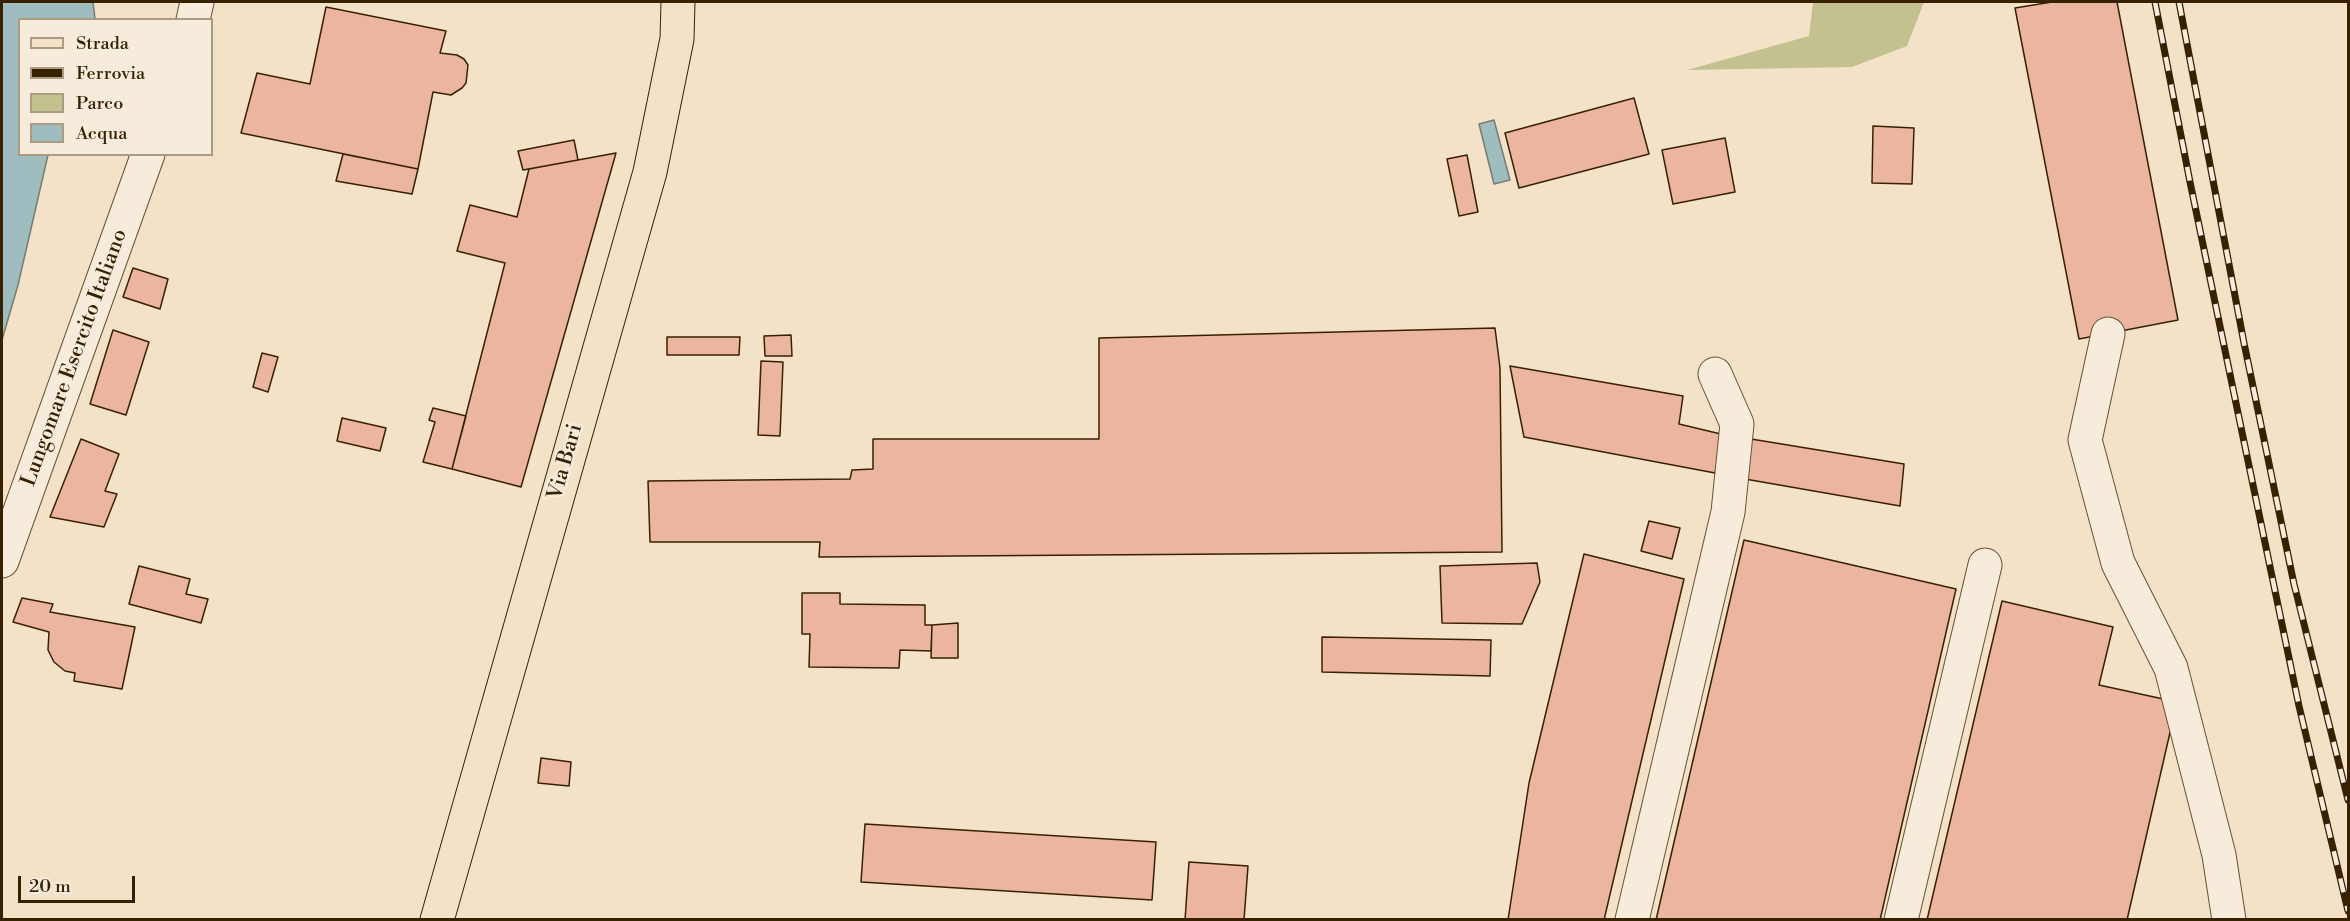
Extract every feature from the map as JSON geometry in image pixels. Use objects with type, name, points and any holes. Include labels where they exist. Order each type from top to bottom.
[{"type":"main road","name":"Via Bari","points":[[437,920],[650,172],[677,39],[678,2]]},
{"type":"street","points":[[193,18],[197,2]]},
{"type":"street","name":"Lungomare Esercito Italiano","points":[[2,561],[147,156]]},
{"type":"street","points":[[2108,334],[2085,440],[2118,563],[2171,668],[2219,855],[2229,920]]},
{"type":"street","points":[[1632,920],[1728,512],[1737,424],[1715,374]]},
{"type":"street","points":[[1901,920],[1985,565]]},
{"type":"green space","points":[[1813,2],[1924,2],[1907,46],[1852,67],[1687,70],[1809,36]]},
{"type":"water","points":[[2,2],[93,2],[95,18],[18,18],[18,156],[48,156],[18,285],[2,340]]},
{"type":"water","points":[[1494,120],[1510,180],[1494,184],[1479,124]]},
{"type":"building","points":[[2052,2],[2117,2],[2178,320],[2079,339],[2015,8]]},
{"type":"building","points":[[326,7],[446,31],[440,53],[457,55],[468,65],[466,83],[462,88],[451,95],[433,92],[418,169],[241,133],[257,73],[310,84]]},
{"type":"building","points":[[1634,98],[1649,154],[1519,188],[1505,133]]},
{"type":"building","points":[[1873,126],[1914,128],[1912,184],[1872,183]]},
{"type":"building","points":[[1725,138],[1735,192],[1673,204],[1662,150]]},
{"type":"building","points":[[574,140],[578,160],[523,170],[518,151]]},
{"type":"building","points":[[616,153],[521,487],[452,469],[505,263],[457,251],[470,205],[517,217],[529,169]]},
{"type":"building","points":[[343,154],[418,169],[412,194],[336,181]]},
{"type":"building","points":[[1467,155],[1478,212],[1459,216],[1447,159]]},
{"type":"building","points":[[133,268],[168,279],[160,309],[123,297]]},
{"type":"building","points":[[1495,328],[1500,368],[1502,552],[819,557],[820,542],[650,542],[648,481],[850,479],[852,470],[873,469],[873,439],[1099,439],[1099,338]]},
{"type":"building","points":[[113,330],[149,342],[126,415],[90,404]]},
{"type":"building","points":[[791,335],[792,356],[765,356],[764,336]]},
{"type":"building","points":[[667,337],[740,337],[739,355],[667,355]]},
{"type":"building","points":[[262,353],[278,357],[268,392],[253,387]]},
{"type":"building","points":[[761,361],[783,362],[780,436],[758,435]]},
{"type":"building","points":[[1510,366],[1683,396],[1679,424],[1725,435],[1715,473],[1524,437]]},
{"type":"building","points":[[433,408],[466,416],[452,469],[423,462],[435,422],[429,420]]},
{"type":"building","points":[[342,418],[386,428],[380,451],[337,441]]},
{"type":"building","points":[[81,439],[119,454],[105,491],[117,494],[104,527],[50,517]]},
{"type":"building","points":[[1751,439],[1904,464],[1900,506],[1745,479]]},
{"type":"building","points":[[1649,521],[1680,528],[1672,559],[1641,551]]},
{"type":"building","points":[[1744,540],[1956,589],[1880,920],[1656,920]]},
{"type":"building","points":[[1584,554],[1684,579],[1604,920],[1508,920],[1529,783]]},
{"type":"building","points":[[1537,563],[1540,582],[1522,624],[1442,623],[1440,566]]},
{"type":"building","points":[[139,566],[190,579],[186,594],[208,599],[201,623],[129,604]]},
{"type":"building","points":[[802,593],[840,593],[840,604],[925,605],[925,625],[932,625],[931,651],[900,650],[899,668],[809,667],[810,634],[802,634]]},
{"type":"building","points":[[22,598],[53,604],[50,612],[135,627],[122,689],[74,681],[75,673],[65,671],[54,662],[48,650],[49,632],[13,622]]},
{"type":"building","points":[[2002,601],[2113,627],[2099,685],[2177,702],[2127,920],[1927,920]]},
{"type":"building","points":[[958,623],[958,658],[931,658],[932,625]]},
{"type":"building","points":[[1322,637],[1491,640],[1490,676],[1322,672]]},
{"type":"building","points":[[541,758],[571,762],[569,786],[538,783]]},
{"type":"building","points":[[865,824],[1156,842],[1152,900],[861,882]]},
{"type":"building","points":[[1189,862],[1248,866],[1244,920],[1185,920]]},
{"type":"railway","points":[[2155,2],[2299,706],[2348,911]]},
{"type":"railway","points":[[2179,2],[2244,343],[2294,584],[2348,800]]}]
